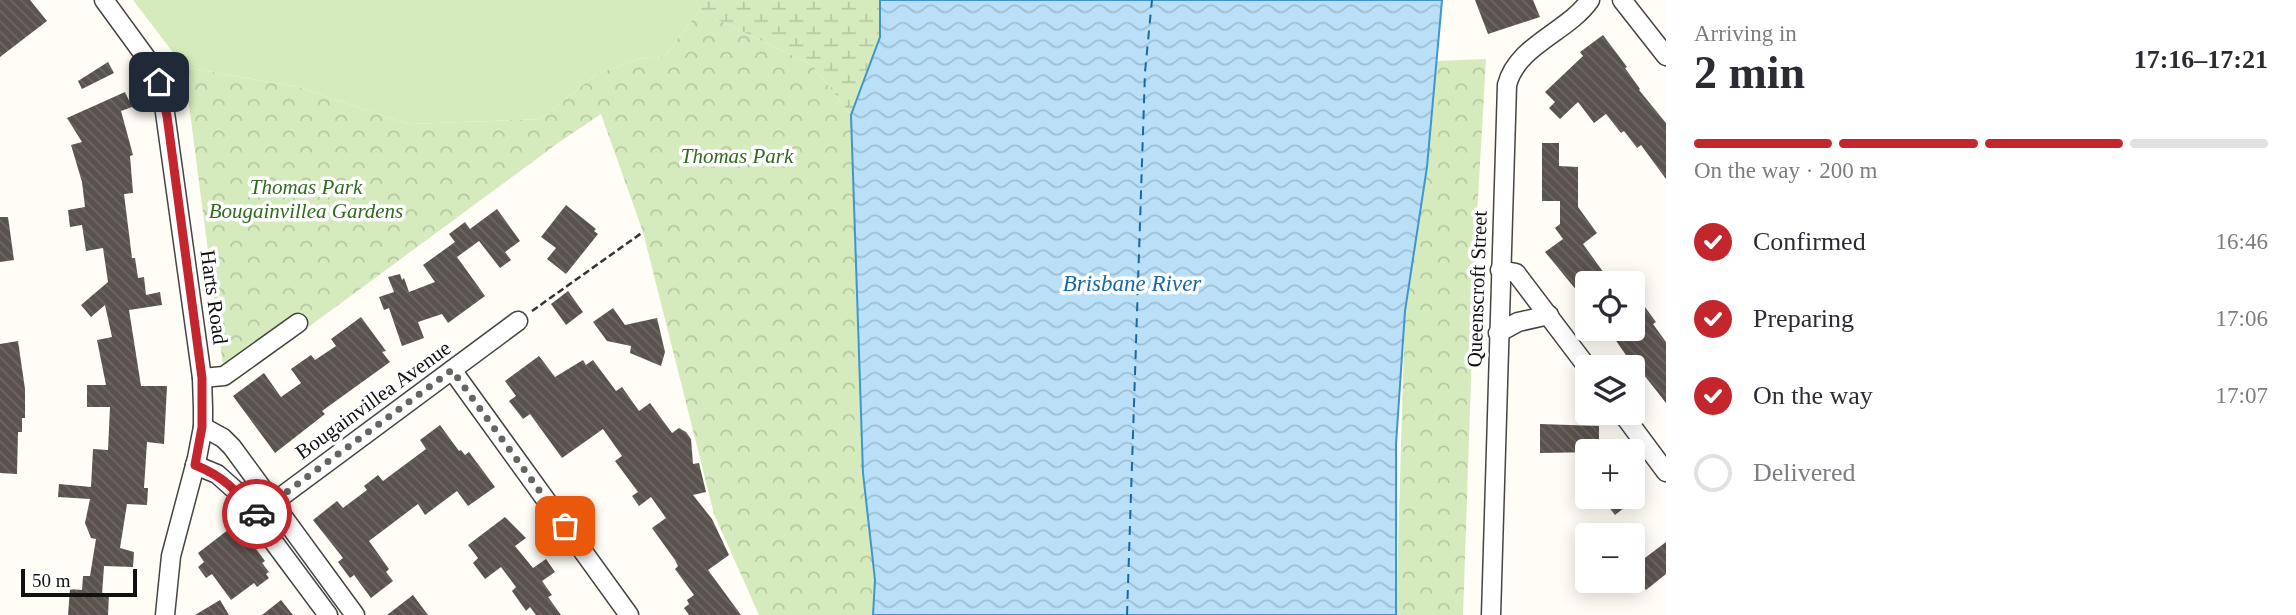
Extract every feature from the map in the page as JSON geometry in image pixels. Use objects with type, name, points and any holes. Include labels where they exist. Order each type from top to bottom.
[{"type":"street","name":"Harts Road","points":[[104,0],[150,63],[162,91],[202,378],[202,427],[195,465],[173,543],[165,615]]},
{"type":"street","name":"Queenscroft Street","points":[[1491,615],[1505,103],[1509,76],[1521,59],[1573,18],[1590,0]]},
{"type":"street","points":[[1622,0],[1666,56]]},
{"type":"street","points":[[1500,270],[1516,272],[1578,355]]},
{"type":"street","points":[[1498,333],[1518,322],[1549,315]]},
{"type":"street","name":"Bougainvillea Avenue","points":[[255,516],[525,317]]},
{"type":"street","points":[[202,378],[225,376],[298,323]]},
{"type":"street","points":[[452,370],[629,615]]},
{"type":"street","points":[[1631,425],[1666,472]]},
{"type":"street","points":[[202,427],[228,442],[355,615]]},
{"type":"street","points":[[195,465],[223,479],[255,516],[328,615]]},
{"type":"path","points":[[525,317],[643,232]]},
{"type":"green space","points":[[133,0],[697,0],[699,11],[664,57],[640,59],[597,74],[540,119],[408,124],[298,87],[184,67]]},
{"type":"green space","points":[[697,0],[880,0],[880,37],[851,115],[812,65],[699,11]]},
{"type":"green space","name":"Thomas Park","points":[[699,11],[812,65],[851,115],[858,351],[875,580],[873,615],[759,615],[714,514],[643,232],[601,114],[226,388],[184,67],[298,87],[408,124],[540,119],[597,74],[640,59],[664,57]]},
{"type":"green space","points":[[1486,59],[1476,233],[1463,615],[1396,615],[1405,311],[1427,167],[1436,61]]},
{"type":"water","name":"Brisbane River","points":[[880,0],[1442,0],[1427,167],[1405,311],[1396,444],[1396,615],[873,615],[875,580],[863,473],[851,115],[880,37]]},
{"type":"building","points":[[0,0],[30,0],[47,21],[0,57]]},
{"type":"building","points":[[1475,0],[1533,0],[1540,17],[1488,34]]},
{"type":"building","points":[[1603,35],[1627,67],[1625,68],[1639,90],[1666,123],[1666,179],[1641,145],[1637,148],[1606,114],[1594,123],[1578,102],[1560,119],[1549,108],[1555,102],[1545,92],[1583,56],[1580,52]]},
{"type":"building","points":[[108,62],[114,73],[82,89],[78,81]]},
{"type":"building","points":[[125,92],[132,107],[121,111],[133,155],[130,156],[133,193],[124,194],[132,258],[135,258],[138,278],[144,277],[146,295],[160,292],[162,305],[129,310],[141,386],[167,386],[164,444],[147,442],[144,488],[148,488],[147,505],[127,504],[120,548],[134,552],[133,567],[104,566],[102,595],[109,595],[108,615],[68,615],[70,589],[82,590],[83,576],[90,576],[96,539],[91,538],[85,523],[90,499],[58,497],[59,484],[91,487],[93,449],[108,450],[110,407],[87,407],[87,385],[106,385],[97,340],[112,337],[105,305],[91,317],[81,305],[108,282],[103,248],[86,251],[82,225],[70,227],[68,210],[85,207],[82,182],[71,145],[82,142],[67,118]]},
{"type":"building","points":[[1542,143],[1559,143],[1559,166],[1578,167],[1578,207],[1597,233],[1583,244],[1603,271],[1575,271],[1575,288],[1545,252],[1563,239],[1555,228],[1560,224],[1560,201],[1542,201]]},
{"type":"building","points":[[566,205],[596,229],[594,231],[598,234],[566,274],[547,259],[556,248],[541,237]]},
{"type":"building","points":[[497,209],[520,241],[505,252],[511,260],[500,268],[479,241],[457,257],[485,296],[448,323],[442,314],[418,322],[424,338],[402,346],[389,308],[384,310],[379,297],[394,292],[388,277],[400,274],[409,292],[435,282],[423,265],[455,242],[449,234],[465,222],[470,229]]},
{"type":"building","points":[[0,217],[8,217],[14,260],[0,262]]},
{"type":"building","points":[[568,291],[583,312],[566,325],[551,304]]},
{"type":"building","points":[[1645,307],[1666,342],[1666,403],[1645,376],[1645,355],[1626,355],[1616,341],[1645,341]]},
{"type":"building","points":[[613,308],[625,325],[657,318],[665,352],[661,366],[630,353],[631,346],[607,341],[593,322]]},
{"type":"building","points":[[361,317],[386,351],[382,352],[390,362],[322,411],[325,414],[275,453],[233,396],[264,373],[281,397],[301,383],[291,369],[311,355],[315,360],[336,346],[331,339]]},
{"type":"building","points":[[18,341],[25,389],[25,418],[22,418],[22,432],[18,432],[17,474],[0,473],[0,344]]},
{"type":"building","points":[[539,356],[555,377],[583,360],[586,365],[593,360],[616,391],[622,387],[639,411],[650,403],[672,433],[679,428],[686,432],[691,439],[693,464],[699,463],[706,492],[693,495],[712,519],[729,555],[708,570],[741,615],[689,615],[684,608],[689,604],[687,600],[694,595],[675,569],[678,566],[675,560],[652,528],[666,518],[651,497],[639,506],[632,496],[638,492],[615,461],[622,456],[603,429],[562,458],[530,414],[523,419],[509,401],[516,396],[505,381]]},
{"type":"building","points":[[1540,424],[1599,426],[1599,439],[1575,439],[1575,452],[1540,453]]},
{"type":"building","points":[[440,425],[459,451],[465,455],[469,452],[495,487],[468,506],[457,491],[425,515],[418,504],[369,541],[389,569],[386,572],[393,581],[371,598],[354,575],[350,578],[338,562],[343,558],[313,520],[337,501],[343,508],[367,490],[364,486],[378,475],[383,481],[426,449],[420,440]]},
{"type":"building","points":[[1610,509],[1623,509],[1615,515]]},
{"type":"building","points":[[505,517],[526,538],[515,546],[533,568],[546,559],[555,572],[542,581],[552,595],[548,597],[561,615],[536,615],[530,607],[526,611],[512,591],[516,587],[501,567],[485,579],[473,563],[478,558],[468,545]]},
{"type":"building","points":[[237,523],[265,561],[262,563],[269,572],[266,574],[269,578],[257,587],[254,583],[231,600],[212,574],[206,578],[198,567],[204,562],[198,553]]},
{"type":"building","points":[[1666,542],[1666,574],[1646,590],[1645,589],[1645,558]]},
{"type":"building","points":[[413,595],[428,615],[387,615]]},
{"type":"building","points":[[220,600],[229,615],[195,615]]},
{"type":"building","points":[[281,600],[293,615],[262,615]]},
{"type":"ferry route","points":[[1127,615],[1145,72],[1152,0]]},
{"type":"way so far","points":[[257,514],[452,370],[565,526]]},
{"type":"route","points":[[159,82],[167,116],[202,378],[202,427],[195,465],[214,472],[228,482],[255,516],[257,514]]},
{"type":"park label","name":"Thomas Park Bougainvillea Gardens","points":[[306,199]]}]
